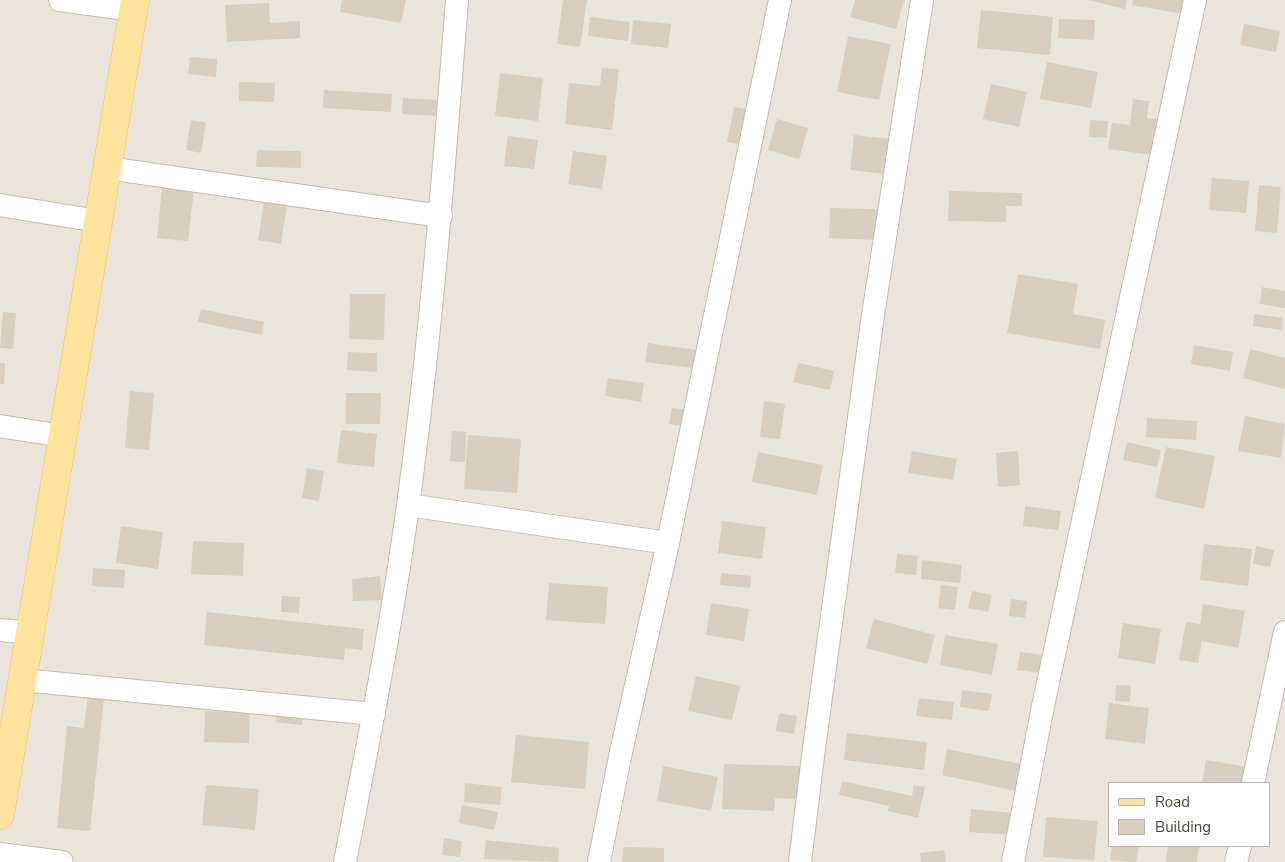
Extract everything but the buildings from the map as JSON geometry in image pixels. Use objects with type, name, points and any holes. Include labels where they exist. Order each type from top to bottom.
[{"type":"main road","points":[[0,815],[134,5]]},
{"type":"street","points":[[60,0],[134,5]]},
{"type":"street","points":[[346,862],[374,714],[408,505],[441,216],[457,0]]},
{"type":"street","points":[[599,862],[621,752],[668,543],[780,0]]},
{"type":"street","points":[[800,862],[874,315],[922,0]]},
{"type":"street","points":[[1013,862],[1074,561],[1195,0]]},
{"type":"street","points":[[107,168],[441,216]]},
{"type":"street","points":[[0,205],[98,221]]},
{"type":"street","points":[[0,426],[62,436]]},
{"type":"street","points":[[408,505],[668,543]]},
{"type":"street","points":[[0,630],[30,634]]},
{"type":"street","points":[[1253,782],[1285,632]]},
{"type":"street","points":[[22,680],[374,714]]},
{"type":"street","points":[[1236,862],[1240,847]]},
{"type":"street","points":[[0,854],[62,862]]},
{"type":"shaded area","points":[[0,0],[1285,0],[1285,862],[0,862]]}]
